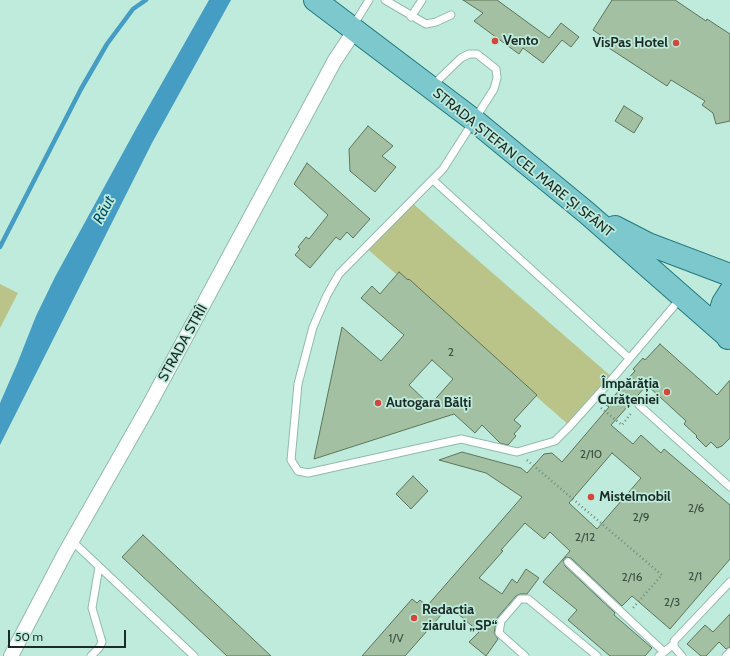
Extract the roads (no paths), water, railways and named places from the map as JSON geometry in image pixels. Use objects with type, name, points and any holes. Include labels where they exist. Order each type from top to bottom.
[{"type":"main road","name":"STRADA ȘTEFAN CEL MARE ȘI SFÂNT","points":[[314,0],[474,121],[587,213],[728,337]]},
{"type":"main road","points":[[587,213],[648,244],[730,275]]},
{"type":"main road","points":[[648,244],[730,265]]},
{"type":"main road","points":[[728,337],[721,325],[720,313],[722,302],[730,292]]},
{"type":"street","name":"STRADA STRÎI","points":[[11,656],[72,541],[154,395],[353,29]]},
{"type":"lane","points":[[353,29],[369,0]]},
{"type":"lane","points":[[387,0],[411,17],[426,24],[436,22],[451,14]]},
{"type":"lane","points":[[411,17],[422,0]]},
{"type":"lane","points":[[431,87],[461,58],[469,54],[477,54],[496,69],[497,78],[494,90],[444,169],[339,274],[327,295],[313,327],[298,384],[291,460],[298,471],[308,473],[461,439],[517,452],[555,441],[592,401],[682,297]]},
{"type":"lane","points":[[433,180],[629,358]]},
{"type":"lane","points":[[638,405],[730,487]]},
{"type":"lane","points":[[72,541],[194,656]]},
{"type":"lane","points":[[568,562],[626,616],[661,654],[674,644],[676,638],[730,582]]},
{"type":"lane","points":[[91,656],[99,648],[102,642],[92,608],[99,567]]},
{"type":"lane","points":[[525,656],[500,632],[501,621],[520,599],[528,599],[597,656]]},
{"type":"lane","points":[[674,644],[676,650],[682,656]]},
{"type":"lane","points":[[726,656],[730,652]]},
{"type":"water","name":"Răut","points":[[209,0],[231,0],[152,143],[0,445],[0,403],[36,316],[55,277],[137,127]]},
{"type":"waterway","points":[[0,247],[81,89],[107,44],[133,9],[146,0]]},
{"type":"place","name":"Vento","points":[[495,41]]},
{"type":"place","name":"VisPas Hotel","points":[[676,43]]},
{"type":"place","name":"Împărăția Curățeniei","points":[[667,392]]},
{"type":"place","name":"Autogara Bălți","points":[[378,403]]},
{"type":"place","name":"Mistelmobil","points":[[591,497]]},
{"type":"place","name":"Redactia ziarului „SP“","points":[[414,618]]}]
